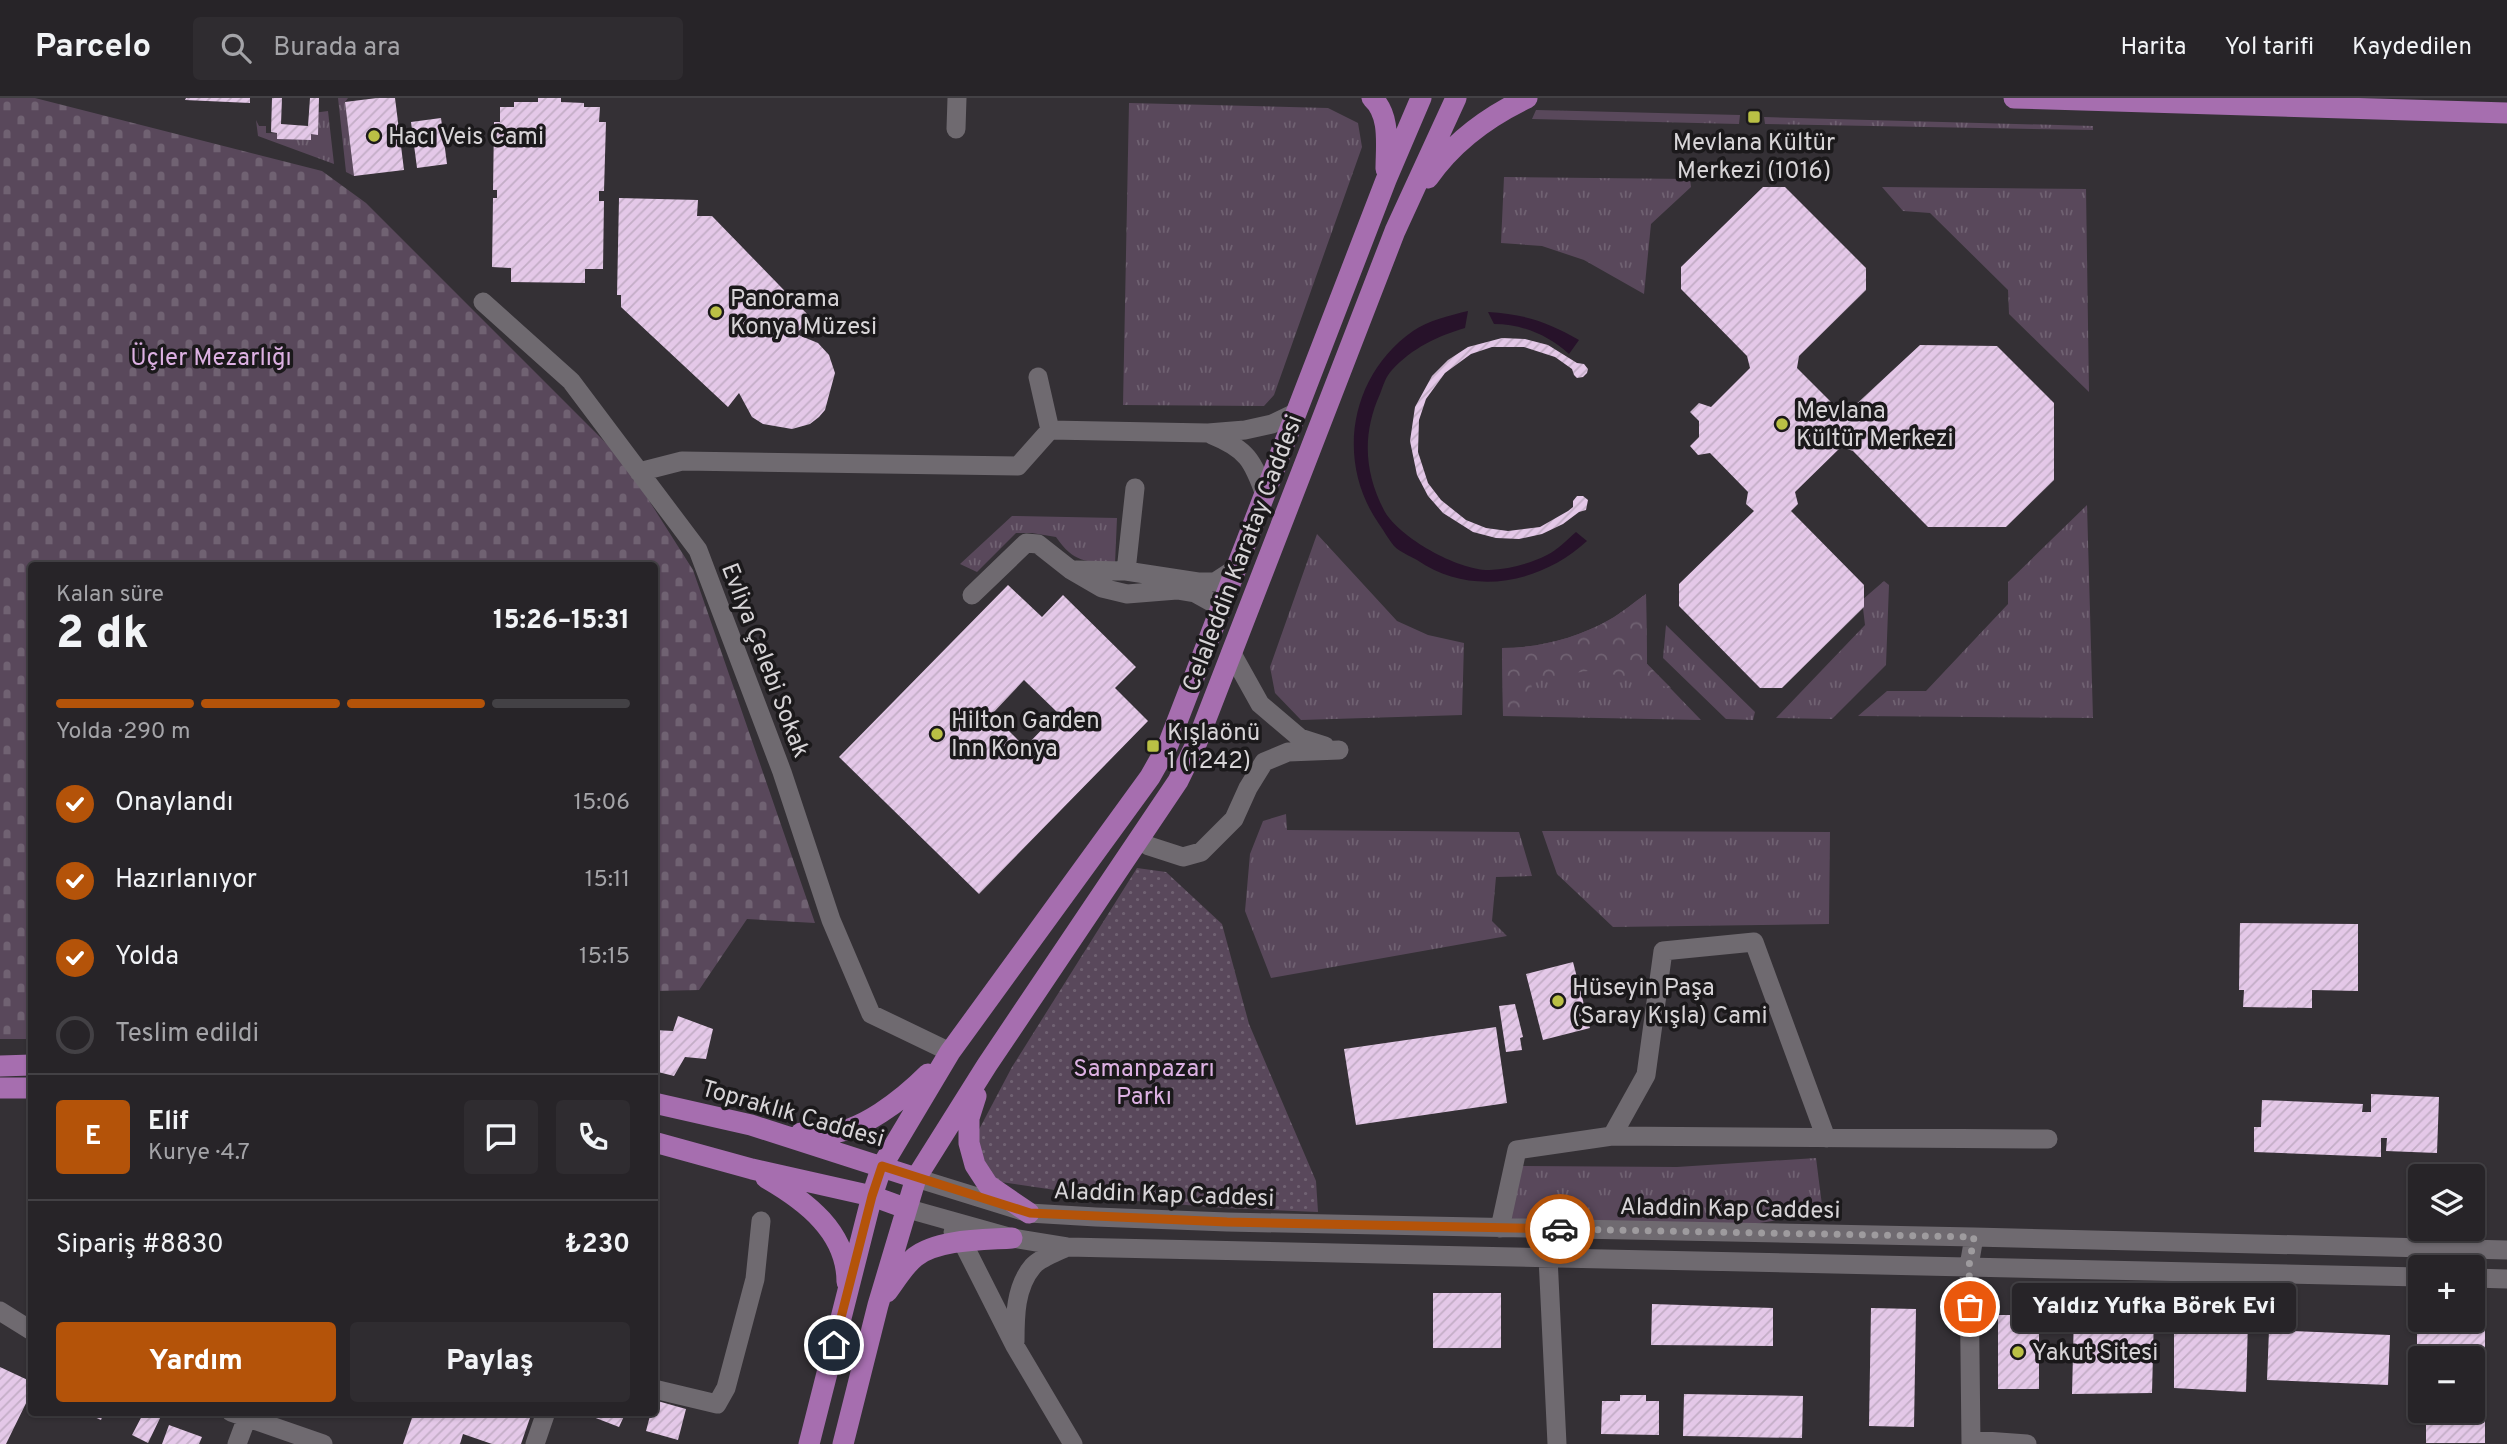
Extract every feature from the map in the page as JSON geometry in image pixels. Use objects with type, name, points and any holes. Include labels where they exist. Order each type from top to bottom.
[{"type":"main road","points":[[1372,98],[1380,105],[1386,128],[1386,180]]},
{"type":"main road","name":"Celaleddin Karatay Caddesi","points":[[872,1196],[882,1166],[950,1052],[1150,777],[1168,745],[1386,180],[1421,98]]},
{"type":"main road","name":"Celaleddin Karatay Caddesi","points":[[905,1208],[916,1178],[987,1065],[1178,781],[1197,742],[1395,231],[1456,98]]},
{"type":"main road","points":[[1395,231],[1439,163],[1459,141],[1509,106],[1527,98]]},
{"type":"main road","points":[[2014,98],[2507,113]]},
{"type":"main road","points":[[751,1125],[826,1135],[848,1128],[906,1096],[950,1052]]},
{"type":"main road","points":[[0,1066],[28,1065]]},
{"type":"main road","points":[[987,1065],[968,1118],[969,1143],[975,1165],[988,1185],[1030,1213]]},
{"type":"main road","points":[[0,1088],[28,1088]]},
{"type":"main road","name":"Topraklık Caddesi","points":[[658,1104],[751,1125],[916,1178]]},
{"type":"main road","points":[[658,1143],[752,1169],[872,1196],[905,1208],[843,1444]]},
{"type":"main road","points":[[752,1169],[783,1187],[826,1223],[839,1244],[847,1269],[847,1295]]},
{"type":"main road","points":[[809,1444],[872,1196]]},
{"type":"main road","points":[[878,1305],[917,1255],[962,1241],[1012,1238]]},
{"type":"street","points":[[956,129],[957,98]]},
{"type":"street","name":"Evliya Çelebi Sokak","points":[[483,302],[571,381],[698,550],[782,772],[831,919],[871,1014],[950,1052]]},
{"type":"street","points":[[1038,377],[1050,430]]},
{"type":"street","points":[[639,472],[682,461],[1018,466],[1050,430],[1208,433],[1245,430],[1272,424],[1297,412]]},
{"type":"street","points":[[1208,433],[1234,443],[1256,467],[1265,495]]},
{"type":"street","points":[[1126,571],[1135,488]]},
{"type":"street","points":[[972,595],[1026,543],[1038,544],[1071,570],[1102,587],[1127,593],[1177,590],[1195,593],[1222,608]]},
{"type":"street","points":[[1071,570],[1126,571],[1215,582],[1238,567]]},
{"type":"street","points":[[1139,840],[1183,857],[1201,852],[1234,819],[1264,762],[1289,752],[1339,750],[1300,738],[1260,704],[1231,652]]},
{"type":"street","points":[[1612,1136],[1646,1075],[1663,951],[1754,942],[1826,1138]]},
{"type":"street","points":[[1500,1228],[1517,1150],[1612,1136],[2048,1139]]},
{"type":"street","name":"Aladdin Kap Caddesi","points":[[916,1178],[1030,1213],[1227,1222],[2507,1250]]},
{"type":"street","points":[[905,1208],[1012,1238],[1067,1247],[2408,1277]]},
{"type":"street","points":[[941,1219],[962,1241],[1015,1346],[1073,1444]]},
{"type":"street","points":[[658,1390],[717,1404],[726,1388],[755,1279],[761,1221]]},
{"type":"street","points":[[1974,1237],[1969,1266],[1971,1442],[2027,1444]]},
{"type":"street","points":[[1015,1346],[1015,1314],[1021,1286],[1033,1265],[1067,1247]]},
{"type":"street","points":[[1548,1257],[1557,1444]]},
{"type":"street","points":[[2485,1278],[2507,1279]]},
{"type":"street","points":[[0,1311],[28,1328]]},
{"type":"street","points":[[237,1444],[242,1416]]},
{"type":"street","points":[[245,1416],[323,1444]]},
{"type":"street","points":[[535,1444],[545,1416]]},
{"type":"green space","name":"Üçler Mezarlığı","points":[[0,98],[35,98],[322,171],[366,203],[624,461],[693,570],[815,923],[747,919],[699,990],[658,991],[658,562],[28,562],[28,1039],[0,1039]]},
{"type":"green space","points":[[338,98],[348,98],[345,102],[354,176],[346,172]]},
{"type":"green space","points":[[1129,103],[1328,108],[1358,123],[1362,147],[1274,395],[1264,406],[1123,405]]},
{"type":"green space","points":[[1536,110],[1740,115],[1739,124],[1532,119]]},
{"type":"green space","points":[[328,111],[334,164],[258,136],[256,120],[259,126],[266,126],[266,133],[302,134],[313,128],[313,113]]},
{"type":"green space","points":[[1764,117],[2093,126],[2093,130],[1765,124]]},
{"type":"green space","points":[[1504,177],[1690,179],[1691,187],[1651,224],[1644,294],[1584,260],[1542,246],[1501,243]]},
{"type":"green space","points":[[1882,187],[2086,189],[2089,392],[2009,314],[2008,290],[1930,213],[1903,211]]},
{"type":"green space","points":[[2087,505],[2093,718],[1858,716],[1887,691],[1926,691],[2008,604],[2008,582]]},
{"type":"green space","points":[[1012,516],[1117,518],[1115,564],[1081,559],[1062,546],[1056,537],[1016,533],[977,572],[960,564]]},
{"type":"green space","points":[[1317,534],[1397,621],[1428,635],[1464,643],[1462,715],[1301,720],[1275,693],[1270,667]]},
{"type":"green space","points":[[1884,581],[1889,585],[1886,665],[1832,719],[1776,718],[1865,625],[1862,600]]},
{"type":"green space","points":[[1646,594],[1647,664],[1701,720],[1503,716],[1502,648],[1544,644],[1571,637],[1614,617]]},
{"type":"green space","points":[[1646,594],[1647,664],[1671,688],[1594,670],[1530,680],[1538,711],[1503,716],[1502,648],[1544,644],[1571,637],[1614,617]]},
{"type":"green space","points":[[1666,625],[1755,712],[1753,720],[1726,719],[1663,658]]},
{"type":"green space","points":[[1286,814],[1287,830],[1519,832],[1532,876],[1496,877],[1492,921],[1507,936],[1271,978],[1245,911],[1250,854],[1263,821]]},
{"type":"green space","points":[[1542,831],[1830,832],[1829,924],[1613,927],[1557,874]]},
{"type":"green space","name":"Samanpazarı Parkı","points":[[1137,868],[1166,872],[1222,924],[1249,1024],[1316,1181],[1318,1212],[1123,1200],[994,1181],[974,1139],[1012,1067]]},
{"type":"green space","points":[[1816,1158],[1823,1213],[1722,1229],[1511,1226],[1514,1166],[1677,1167]]},
{"type":"shaded area","points":[[1468,311],[1465,328],[1417,349],[1388,375],[1370,424],[1369,468],[1378,497],[1393,522],[1417,542],[1463,565],[1490,570],[1512,567],[1547,555],[1576,532],[1587,541],[1548,567],[1527,576],[1505,580],[1482,582],[1460,579],[1438,572],[1399,550],[1388,538],[1365,499],[1357,473],[1354,447],[1356,420],[1363,395],[1375,371],[1392,349],[1419,327]]},
{"type":"shaded area","points":[[1488,312],[1535,320],[1579,340],[1569,354],[1534,332],[1515,326],[1494,324]]},
{"type":"building","points":[[250,98],[250,103],[185,100]]},
{"type":"building","points":[[272,98],[282,98],[281,124],[308,126],[310,98],[319,98],[318,135],[311,134],[311,140],[277,139],[277,133],[271,132]]},
{"type":"building","name":"Hacı Veis Cami","points":[[395,98],[404,170],[354,176],[345,102]]},
{"type":"building","points":[[538,98],[561,98],[561,102],[600,107],[599,122],[606,122],[604,191],[599,191],[599,201],[604,201],[603,269],[585,269],[585,283],[511,282],[511,268],[492,267],[493,198],[497,198],[497,190],[493,190],[494,122],[500,122],[500,107],[514,107],[514,102],[538,102]]},
{"type":"building","points":[[441,118],[447,164],[417,168],[411,122]]},
{"type":"building","points":[[1763,187],[1785,187],[1866,268],[1866,290],[1799,356],[1797,368],[1840,411],[1851,409],[1920,345],[1997,346],[2054,403],[2054,480],[2006,527],[1928,527],[1853,451],[1841,447],[1795,492],[1798,504],[1791,511],[1864,585],[1864,607],[1782,688],[1760,688],[1679,606],[1679,584],[1754,511],[1746,504],[1748,492],[1710,453],[1698,455],[1690,446],[1699,437],[1699,421],[1690,412],[1699,403],[1711,407],[1750,368],[1747,356],[1681,289],[1681,267]]},
{"type":"building","name":"Panorama Konya Müzesi","points":[[619,198],[698,200],[697,216],[712,216],[811,318],[796,334],[818,343],[829,355],[835,373],[825,410],[819,417],[810,424],[792,429],[763,424],[752,417],[739,393],[728,407],[621,307],[621,295],[617,295]]},
{"type":"building","points":[[1502,338],[1525,339],[1548,345],[1577,363],[1584,364],[1588,369],[1587,373],[1577,378],[1572,369],[1555,357],[1524,347],[1492,347],[1471,354],[1445,373],[1426,399],[1419,420],[1418,452],[1428,483],[1441,500],[1466,520],[1486,528],[1508,531],[1540,527],[1573,507],[1577,496],[1588,500],[1586,510],[1563,524],[1542,534],[1519,539],[1496,538],[1473,532],[1443,513],[1428,496],[1417,475],[1410,441],[1415,407],[1432,376],[1448,360],[1468,347]]},
{"type":"building","name":"Hilton Garden Inn Konya","points":[[1008,585],[1042,617],[1063,595],[1136,667],[1115,688],[1148,721],[979,894],[839,757]],"holes":[[[1024,680],[1058,713],[1025,747],[992,714]]]},
{"type":"building","points":[[2240,923],[2358,924],[2358,991],[2312,990],[2312,1008],[2243,1007],[2244,990],[2239,990]]},
{"type":"building","name":"Hüseyin Paşa (Saray Kışla) Cami","points":[[1573,962],[1590,1028],[1543,1040],[1526,974]]},
{"type":"building","points":[[1515,1004],[1523,1037],[1520,1038],[1522,1050],[1506,1052],[1499,1006]]},
{"type":"building","points":[[678,1016],[713,1029],[706,1059],[685,1057],[674,1076],[658,1072],[658,1030],[673,1031]]},
{"type":"building","points":[[1496,1027],[1507,1103],[1356,1125],[1344,1049]]},
{"type":"building","points":[[2371,1094],[2439,1097],[2437,1153],[2386,1151],[2387,1138],[2381,1138],[2381,1157],[2254,1152],[2254,1127],[2261,1127],[2262,1100],[2363,1104],[2362,1112],[2371,1112]]},
{"type":"building","points":[[1433,1293],[1501,1293],[1501,1348],[1433,1348]]},
{"type":"building","points":[[1652,1304],[1773,1308],[1773,1346],[1651,1345]]},
{"type":"building","points":[[1871,1308],[1916,1309],[1914,1427],[1869,1426]]},
{"type":"building","points":[[2074,1313],[2154,1315],[2152,1393],[2072,1394]]},
{"type":"building","name":"Yakut Sitesi","points":[[1998,1315],[2039,1315],[2039,1389],[1998,1389]]},
{"type":"building","points":[[2174,1320],[2248,1321],[2246,1392],[2174,1388]]},
{"type":"building","points":[[2269,1330],[2390,1335],[2388,1385],[2267,1380]]},
{"type":"building","points":[[2417,1332],[2485,1332],[2485,1346],[2417,1346]]},
{"type":"building","points":[[0,1367],[28,1380],[28,1399],[6,1444],[0,1444]]},
{"type":"building","points":[[1684,1394],[1803,1396],[1802,1438],[1683,1436]]},
{"type":"building","points":[[1620,1395],[1646,1395],[1646,1401],[1659,1401],[1659,1435],[1601,1434],[1602,1401],[1620,1401]]},
{"type":"building","points":[[658,1401],[686,1409],[678,1440],[646,1431],[650,1416],[658,1416]]},
{"type":"building","points":[[142,1416],[161,1416],[148,1443],[132,1435]]},
{"type":"building","points":[[413,1416],[531,1416],[521,1444],[492,1444],[463,1434],[460,1444],[403,1444]]},
{"type":"building","points":[[591,1416],[624,1416],[619,1427]]},
{"type":"building","points":[[2426,1423],[2485,1423],[2485,1443],[2426,1443]]},
{"type":"building","points":[[169,1425],[202,1437],[199,1444],[162,1444]]},
{"type":"way so far","points":[[1560,1229],[1974,1237],[1969,1266],[1970,1307]]},
{"type":"place","name":"Mevlana Kültür Merkezi (1016)","points":[[1754,117]]},
{"type":"place","name":"Hacı Veis Cami","points":[[374,136]]},
{"type":"place","name":"Panorama Konya Müzesi","points":[[716,312]]},
{"type":"place","name":"Mevlana Kültür Merkezi","points":[[1782,424]]},
{"type":"place","name":"Hilton Garden Inn Konya","points":[[937,734]]},
{"type":"place","name":"Kışlaönü 1 (1242)","points":[[1153,746]]},
{"type":"place","name":"Hüseyin Paşa (Saray Kışla) Cami","points":[[1558,1001]]},
{"type":"place","name":"Yaldız Yufka Börek Evi","points":[[1970,1307]]},
{"type":"place","name":"Yakut Sitesi","points":[[2018,1352]]},
{"type":"route","points":[[834,1345],[882,1166],[1030,1213],[1227,1222],[1560,1229]]}]
